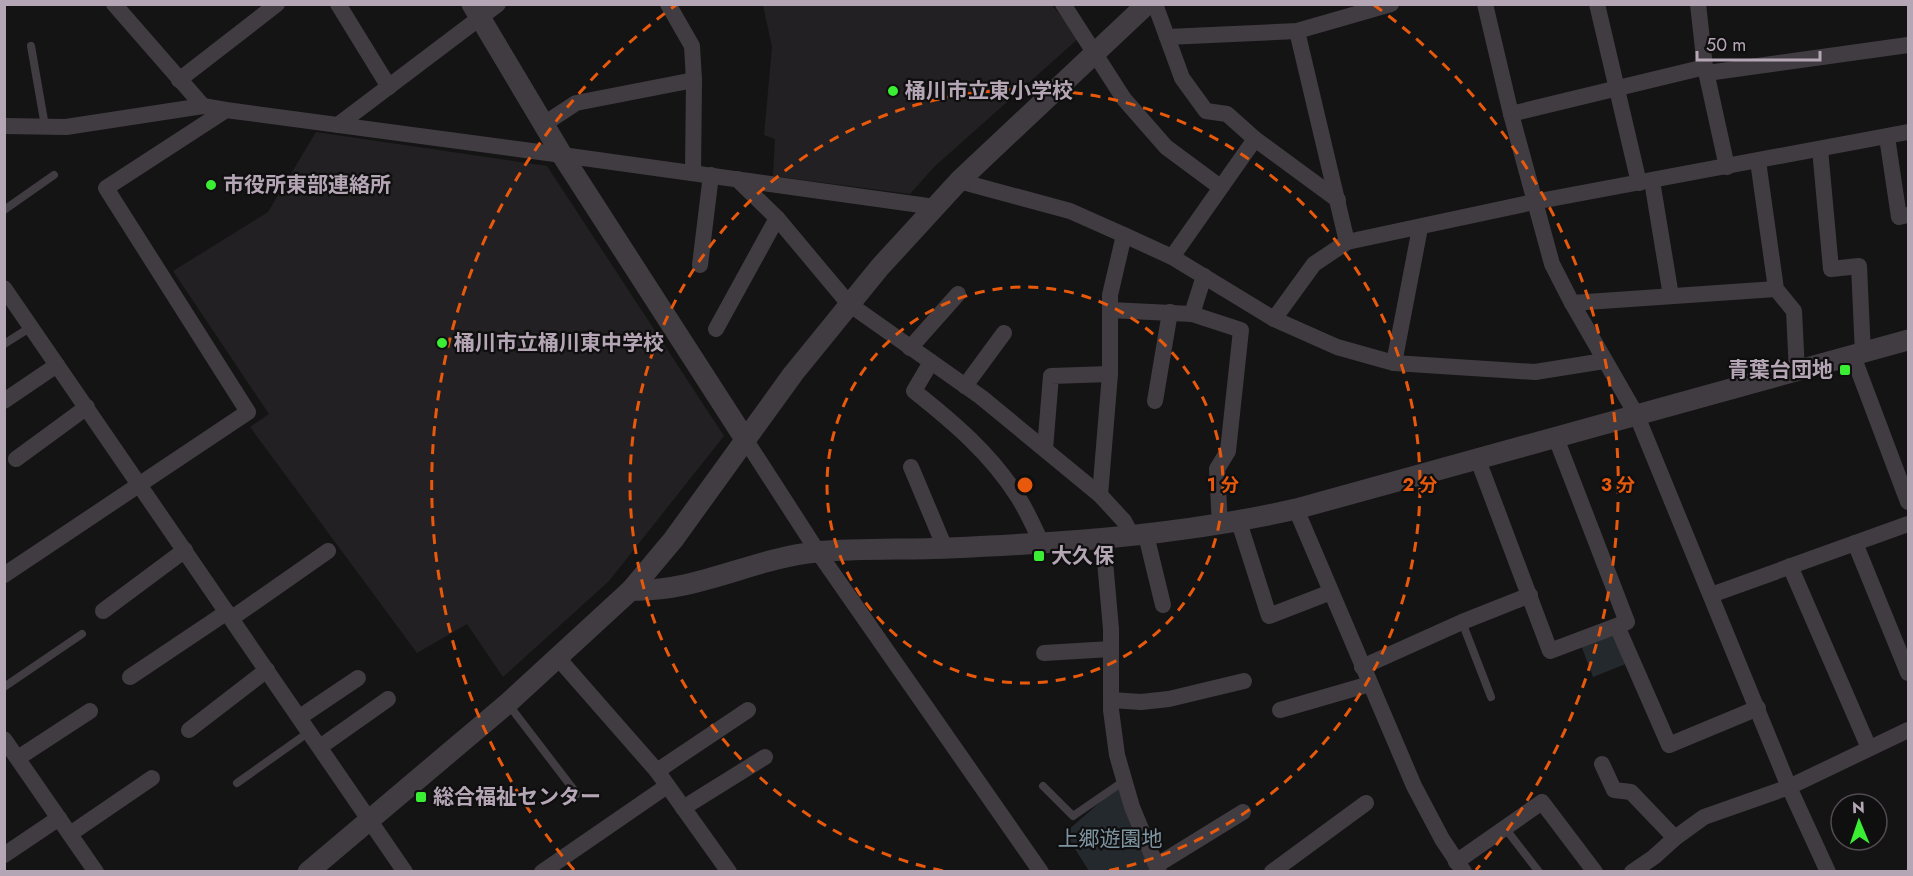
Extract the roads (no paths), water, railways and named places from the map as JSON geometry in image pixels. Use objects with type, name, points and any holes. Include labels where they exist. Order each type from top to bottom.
[{"type":"street","points":[[114,4],[203,106]]},
{"type":"street","points":[[178,80],[277,4]]},
{"type":"street","points":[[338,4],[389,87]]},
{"type":"street","points":[[338,124],[389,87],[476,11],[498,4]]},
{"type":"street","points":[[668,4],[692,46],[693,173]]},
{"type":"street","points":[[1063,4],[1124,99],[1166,147],[1220,187]]},
{"type":"street","points":[[308,872],[508,704],[631,590],[673,540],[745,439],[849,304],[959,181],[1147,4]]},
{"type":"street","points":[[1155,4],[1182,78],[1206,111],[1227,114],[1255,139],[1338,200]]},
{"type":"street","points":[[1167,37],[1297,31],[1391,4]]},
{"type":"street","points":[[1485,4],[1511,114],[1552,264],[1636,416],[1789,787],[1828,872]]},
{"type":"street","points":[[1597,4],[1616,89],[1646,182],[1671,296]]},
{"type":"street","points":[[1698,4],[1706,70],[1727,167]]},
{"type":"street","points":[[476,11],[562,155],[818,552],[1041,872]]},
{"type":"street","points":[[1297,31],[1347,242]]},
{"type":"street","points":[[1511,114],[1706,70],[1908,45]]},
{"type":"street","points":[[544,124],[576,103],[694,80]]},
{"type":"street","points":[[4,126],[66,127],[203,106],[935,207]]},
{"type":"street","points":[[4,575],[248,412],[106,188],[225,110]]},
{"type":"street","points":[[1274,319],[1314,264],[1347,242],[1534,202],[1908,132]]},
{"type":"street","points":[[1887,137],[1899,217],[1908,214]]},
{"type":"street","points":[[1172,257],[1255,139]]},
{"type":"street","points":[[1820,149],[1831,269],[1859,266],[1858,355],[1908,502]]},
{"type":"street","points":[[1758,161],[1776,289],[1794,311],[1797,372]]},
{"type":"street","points":[[700,265],[711,176]]},
{"type":"street","points":[[737,179],[777,218],[849,304],[981,397],[1100,495],[1139,536],[1163,605]]},
{"type":"street","points":[[959,181],[1070,211],[1172,257],[1274,319],[1338,347],[1394,363],[1535,372],[1604,361]]},
{"type":"street","points":[[716,329],[777,218]]},
{"type":"street","points":[[1394,363],[1420,228]]},
{"type":"street","points":[[1100,495],[1110,374],[1110,295],[1125,235]]},
{"type":"street","points":[[1192,314],[1204,276]]},
{"type":"street","points":[[4,288],[405,872]]},
{"type":"street","points":[[1572,303],[1776,289]]},
{"type":"street","points":[[910,348],[958,294]]},
{"type":"street","points":[[1110,310],[1192,314],[1242,330],[1228,451],[1217,469],[1229,524],[1269,616],[1331,592]]},
{"type":"street","points":[[1155,401],[1170,312]]},
{"type":"street","points":[[965,386],[1004,333]]},
{"type":"street","points":[[631,590],[652,591],[675,588],[789,556],[818,552],[1103,539],[1229,524],[1296,509],[1478,460],[1908,340]]},
{"type":"street","points":[[931,362],[914,391],[949,418],[984,452],[1019,497],[1041,543]]},
{"type":"street","points":[[4,401],[57,364]]},
{"type":"street","points":[[1045,449],[1051,376],[1110,374]]},
{"type":"street","points":[[16,459],[87,407]]},
{"type":"street","points":[[1478,460],[1550,651],[1627,622],[1556,438]]},
{"type":"street","points":[[911,467],[945,548]]},
{"type":"street","points":[[1296,509],[1414,786],[1460,867],[1505,828],[1542,802],[1596,872]]},
{"type":"street","points":[[1711,595],[1908,524]]},
{"type":"street","points":[[1103,539],[1111,649],[1111,700],[1117,755],[1132,807],[1158,868],[1243,812]]},
{"type":"street","points":[[1855,543],[1908,673]]},
{"type":"street","points":[[104,611],[185,550]]},
{"type":"street","points":[[130,677],[328,551]]},
{"type":"street","points":[[1790,566],[1869,748]]},
{"type":"street","points":[[1362,667],[1462,622],[1530,595]]},
{"type":"street","points":[[1617,626],[1669,746],[1758,708]]},
{"type":"street","points":[[1044,653],[1111,649]]},
{"type":"street","points":[[558,658],[657,771],[729,872]]},
{"type":"street","points":[[189,730],[267,670]]},
{"type":"street","points":[[300,717],[358,678]]},
{"type":"street","points":[[1111,700],[1141,702],[1169,699],[1244,681]]},
{"type":"street","points":[[1280,710],[1370,684]]},
{"type":"street","points":[[320,747],[388,699]]},
{"type":"street","points":[[657,771],[748,710]]},
{"type":"street","points":[[18,758],[90,711]]},
{"type":"street","points":[[1632,872],[1704,817],[1789,787],[1908,730]]},
{"type":"street","points":[[4,739],[96,872]]},
{"type":"street","points":[[683,808],[765,757]]},
{"type":"street","points":[[1602,764],[1614,790],[1631,792],[1675,838]]},
{"type":"street","points":[[70,834],[152,778]]},
{"type":"street","points":[[542,872],[667,786]]},
{"type":"street","points":[[1272,872],[1366,803]]},
{"type":"street","points":[[4,855],[59,818]]},
{"type":"lane","points":[[31,46],[45,126]]},
{"type":"lane","points":[[4,210],[54,175]]},
{"type":"lane","points":[[4,344],[31,327]]},
{"type":"lane","points":[[1462,622],[1491,697]]},
{"type":"lane","points":[[4,687],[82,634]]},
{"type":"lane","points":[[508,704],[577,794]]},
{"type":"lane","points":[[237,783],[310,732]]},
{"type":"lane","points":[[1043,786],[1073,816],[1124,781]]},
{"type":"lane","points":[[1505,828],[1539,872]]},
{"type":"place","name":"桶川市立東小学校","points":[[893,91]]},
{"type":"place","name":"市役所東部連絡所","points":[[211,185]]},
{"type":"place","name":"桶川市立桶川東中学校","points":[[442,343]]},
{"type":"place","name":"青葉台団地","points":[[1845,370]]},
{"type":"place","name":"大久保","points":[[1039,556]]},
{"type":"place","name":"総合福祉センター","points":[[421,797]]},
{"type":"park label","name":"上郷遊園地","points":[[1110,839]]}]
